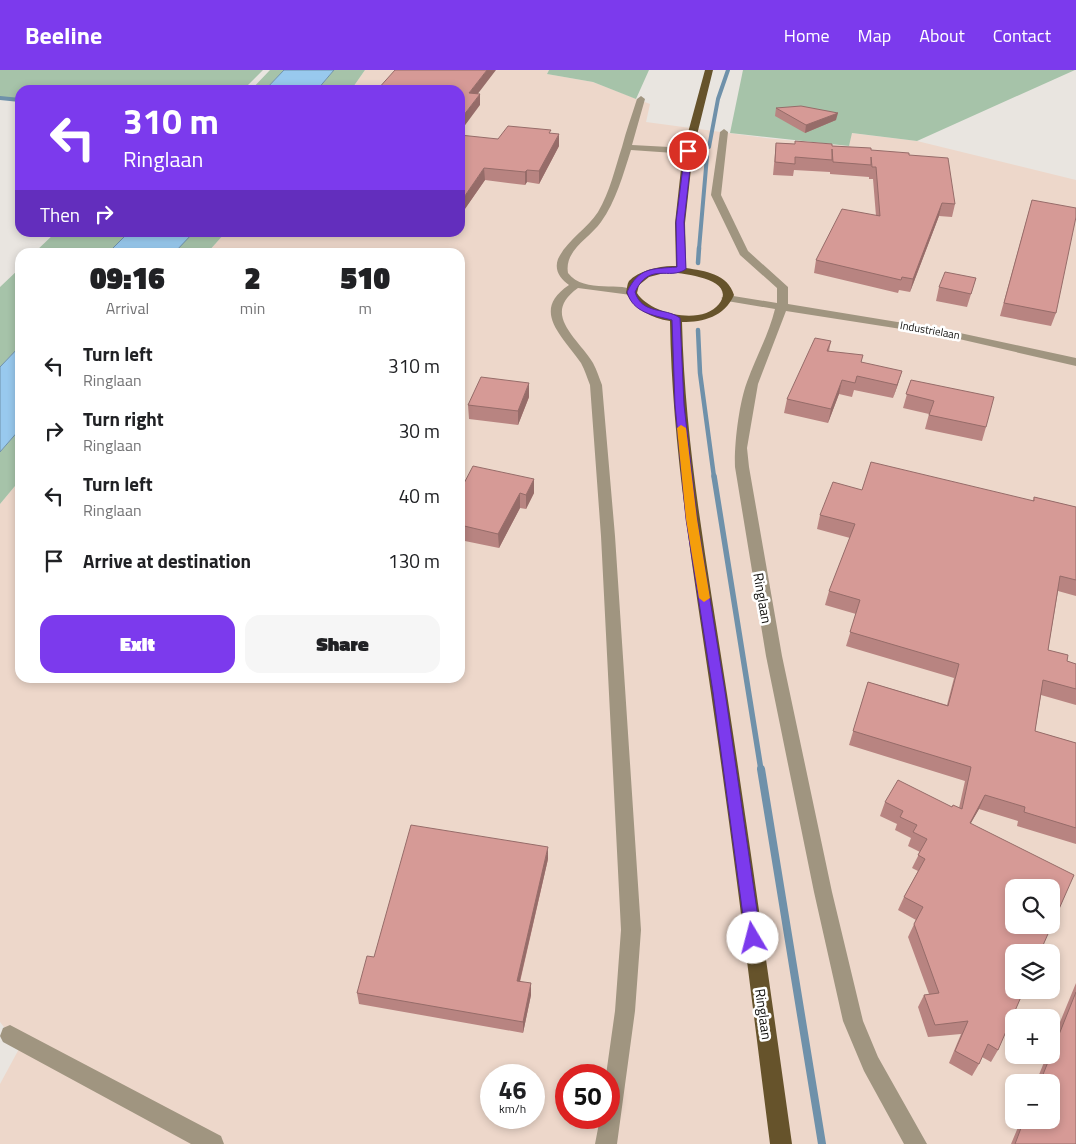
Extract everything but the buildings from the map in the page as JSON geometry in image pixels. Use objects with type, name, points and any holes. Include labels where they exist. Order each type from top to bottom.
[{"type":"main road","points":[[682,269],[680,222],[688,151],[710,70]]},
{"type":"main road","points":[[682,269],[709,275],[718,280],[727,292],[727,298],[723,306],[713,313],[698,317],[676,318],[649,312],[633,299],[631,292],[637,280],[645,275],[657,271],[682,269]]},
{"type":"main road","name":"Ringlaan","points":[[676,318],[678,390],[692,519],[719,692],[781,1144]]},
{"type":"street","points":[[631,292],[576,285],[567,279],[562,272],[562,264],[569,251],[586,230],[596,223],[609,198],[641,99]]},
{"type":"street","points":[[724,132],[716,195],[744,253],[783,287],[782,305]]},
{"type":"street","points":[[626,147],[688,151]]},
{"type":"street","points":[[576,285],[566,290],[557,298],[555,310],[559,325],[588,366],[596,385],[608,536],[631,930],[624,1038],[606,1144]]},
{"type":"street","name":"Industrielaan","points":[[727,298],[782,305],[946,332],[1076,362]]},
{"type":"street","name":"Ringlaan","points":[[782,305],[778,321],[752,384],[741,448],[742,467],[774,656],[823,892],[853,1021],[871,1064],[916,1144]]},
{"type":"street","points":[[10,1035],[213,1144]]},
{"type":"shaded area","points":[[365,70],[549,70],[547,74],[593,82],[650,104],[646,122],[765,138],[849,146],[851,133],[917,141],[1076,180],[1076,1144],[0,1144],[0,1084],[20,1047],[0,1022],[0,504],[15,486],[15,683],[465,683],[465,248],[212,248],[221,237],[465,237],[465,85],[354,85]]},
{"type":"green space","points":[[0,70],[263,70],[248,85],[15,85],[15,100],[0,98]]},
{"type":"green space","points":[[270,70],[284,70],[270,85],[256,85]]},
{"type":"green space","points":[[334,70],[365,70],[354,85],[321,85]]},
{"type":"green space","points":[[549,70],[649,70],[636,99],[593,82],[547,74]]},
{"type":"green space","points":[[743,70],[1075,70],[917,141],[852,133],[849,146],[730,133]]},
{"type":"green space","points":[[51,237],[125,237],[113,248],[39,248]]},
{"type":"green space","points":[[188,237],[221,237],[212,248],[179,248]]},
{"type":"green space","points":[[15,273],[15,351],[0,367],[0,287]]},
{"type":"green space","points":[[15,435],[15,486],[0,504],[0,452]]},
{"type":"water","points":[[284,70],[334,70],[321,85],[270,85]]},
{"type":"water","points":[[124,237],[189,237],[179,248],[113,248]]},
{"type":"water","points":[[15,351],[15,435],[0,452],[0,367]]},
{"type":"waterway","points":[[709,147],[718,99],[728,70]]},
{"type":"waterway","points":[[0,98],[15,100]]},
{"type":"waterway","points":[[699,249],[707,156]]},
{"type":"waterway","points":[[698,263],[699,248]]},
{"type":"waterway","points":[[698,330],[700,373],[714,477]]},
{"type":"waterway","points":[[714,476],[761,770]]},
{"type":"waterway","points":[[761,769],[822,1144]]},
{"type":"slow traffic","points":[[681,428],[704,598]]},
{"type":"route","points":[[688,151],[680,222],[680,264],[682,269],[668,269],[645,275],[632,285],[631,292],[633,299],[649,312],[676,318],[679,405],[692,519],[719,692],[753,938]]}]
